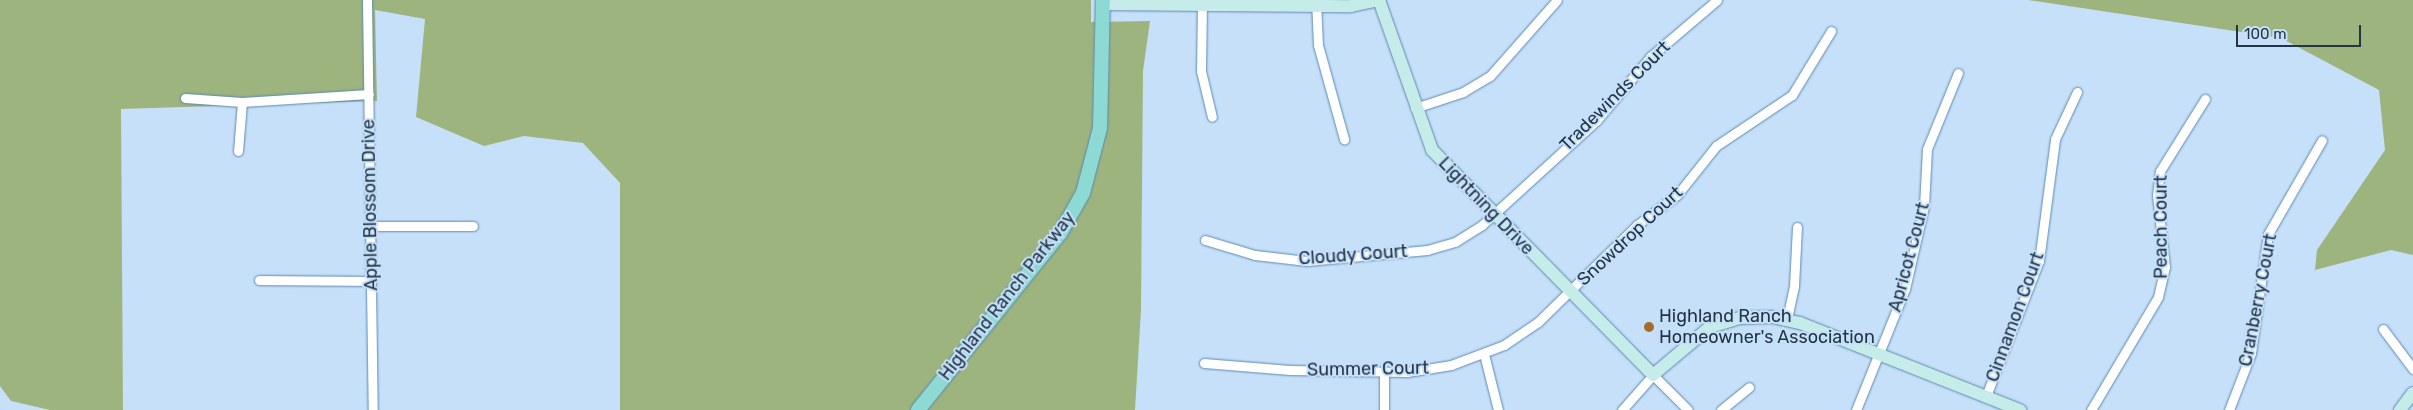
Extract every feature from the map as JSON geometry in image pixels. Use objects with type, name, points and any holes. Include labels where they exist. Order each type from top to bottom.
[{"type":"main road","points":[[1103,2],[1316,3],[1379,0]]},
{"type":"main road","name":"Lightning Drive","points":[[1379,0],[1415,108],[1437,157],[1654,375]]},
{"type":"main road","name":"Highland Ranch Parkway","points":[[918,410],[1056,239],[1083,193],[1100,128],[1103,2]]},
{"type":"main road","points":[[1654,375],[1685,344],[1710,327],[1756,316],[1787,319],[2020,410]]},
{"type":"main road","points":[[2400,410],[2413,393]]},
{"type":"street","name":"Apple Blossom Drive","points":[[367,0],[373,410]]},
{"type":"street","points":[[1415,108],[1463,92],[1490,76],[1557,0]]},
{"type":"street","name":"Tradewinds Court","points":[[1493,214],[1596,121],[1650,57],[1717,0]]},
{"type":"street","points":[[1202,2],[1202,71],[1212,117]]},
{"type":"street","points":[[1316,3],[1318,45],[1344,139]]},
{"type":"street","name":"Snowdrop Court","points":[[1570,292],[1637,225],[1677,195],[1716,146],[1792,95],[1831,31]]},
{"type":"street","name":"Apricot Court","points":[[1856,410],[1905,288],[1922,215],[1931,134],[1958,73]]},
{"type":"street","name":"Cinnamon Court","points":[[1986,396],[2039,261],[2055,138],[2077,92]]},
{"type":"street","points":[[185,98],[242,102],[369,94]]},
{"type":"street","name":"Peach Court","points":[[2091,410],[2158,297],[2164,267],[2157,196],[2160,171],[2205,99]]},
{"type":"street","points":[[238,151],[242,102]]},
{"type":"street","name":"Cranberry Court","points":[[2229,410],[2251,353],[2268,234],[2322,140]]},
{"type":"street","name":"Cloudy Court","points":[[1205,240],[1264,257],[1333,260],[1442,246],[1469,234],[1493,214]]},
{"type":"street","points":[[371,226],[473,226]]},
{"type":"street","points":[[1787,319],[1794,286],[1797,227]]},
{"type":"street","points":[[259,280],[371,281]]},
{"type":"street","name":"Summer Court","points":[[1204,363],[1384,372],[1429,370],[1484,354],[1538,322],[1570,292]]},
{"type":"street","points":[[2383,329],[2413,369]]},
{"type":"street","points":[[1484,354],[1498,410]]},
{"type":"street","points":[[1384,372],[1384,410]]},
{"type":"street","points":[[1622,410],[1654,375],[1688,410]]},
{"type":"street","points":[[1721,410],[1749,387]]},
{"type":"green space","points":[[0,0],[1091,0],[1091,22],[1150,21],[1143,71],[1141,310],[1135,410],[620,410],[620,183],[583,143],[524,136],[484,146],[416,117],[425,19],[375,10],[377,101],[121,109],[123,410],[50,410],[11,401],[0,386]]},
{"type":"green space","points":[[2028,0],[2413,0],[2413,255],[2391,250],[2315,270],[2317,250],[2385,150],[2379,90],[2281,38]]},
{"type":"place","name":"Highland Ranch Homeowner's Association","points":[[1649,327]]}]
